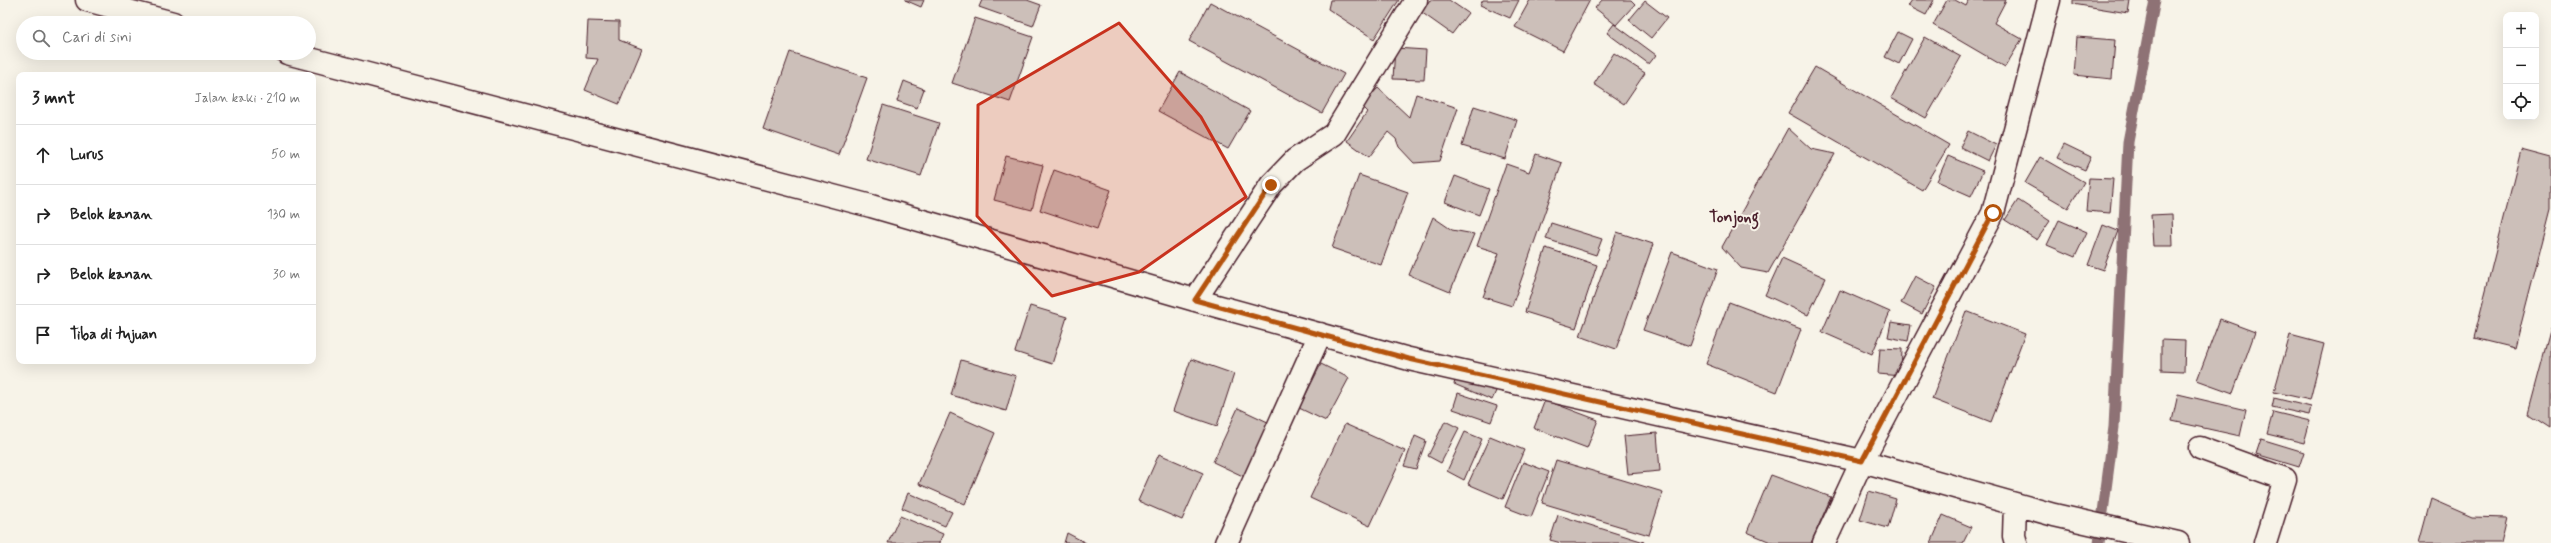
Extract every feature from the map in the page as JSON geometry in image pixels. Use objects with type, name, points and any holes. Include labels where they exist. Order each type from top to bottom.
[{"type":"street","points":[[87,0],[147,16]]},
{"type":"street","points":[[1195,300],[1271,185],[1295,160],[1334,134],[1416,0]]},
{"type":"street","points":[[1824,543],[1862,461],[1993,213],[2049,0]]},
{"type":"street","points":[[314,60],[871,206],[1195,300],[1409,359],[1862,461],[2054,515],[2178,543]]},
{"type":"street","points":[[1226,543],[1320,334]]},
{"type":"street","points":[[2200,448],[2285,478],[2265,543]]},
{"type":"street","points":[[2015,504],[2014,536],[2016,543]]},
{"type":"highlighted area","points":[[1119,23],[1201,117],[1246,197],[1139,272],[1052,296],[977,216],[978,105]]},
{"type":"building","points":[[905,0],[924,0],[921,7]]},
{"type":"building","points":[[982,0],[1027,0],[1041,5],[1033,26],[979,7]]},
{"type":"building","points":[[1330,0],[1399,0],[1374,39],[1328,9]]},
{"type":"building","points":[[1430,0],[1449,0],[1468,13],[1452,34],[1421,12]]},
{"type":"building","points":[[1483,0],[1519,0],[1510,18],[1480,5]]},
{"type":"building","points":[[1530,0],[1590,0],[1563,51],[1515,27]]},
{"type":"building","points":[[1602,0],[1631,0],[1635,4],[1616,25],[1595,8]]},
{"type":"building","points":[[1912,0],[1934,0],[1926,15],[1908,6]]},
{"type":"building","points":[[1947,0],[1955,0],[1966,6],[1969,0],[2006,0],[1994,23],[2022,39],[2005,67],[1933,25]]},
{"type":"building","points":[[2073,0],[2130,0],[2128,13],[2073,4]]},
{"type":"building","points":[[1645,1],[1667,18],[1651,38],[1629,20]]},
{"type":"building","points":[[1210,2],[1344,74],[1322,113],[1189,41]]},
{"type":"building","points":[[975,18],[1033,37],[1010,102],[952,83]]},
{"type":"building","points":[[588,21],[619,22],[619,40],[642,49],[619,104],[585,90],[598,59],[586,58]]},
{"type":"building","points":[[1614,24],[1656,55],[1649,64],[1607,33]]},
{"type":"building","points":[[1898,32],[1912,39],[1899,64],[1885,57]]},
{"type":"building","points":[[1925,37],[1961,57],[1926,118],[1891,98]]},
{"type":"building","points":[[2077,37],[2115,40],[2112,79],[2074,75]]},
{"type":"building","points":[[1395,48],[1426,50],[1424,80],[1393,79]]},
{"type":"building","points":[[790,52],[867,78],[839,155],[763,129]]},
{"type":"building","points":[[1614,53],[1645,73],[1624,104],[1594,84]]},
{"type":"building","points":[[1815,67],[1949,145],[1922,190],[1788,113]]},
{"type":"building","points":[[1180,72],[1250,111],[1228,149],[1158,111]]},
{"type":"building","points":[[904,81],[924,89],[917,108],[897,101]]},
{"type":"building","points":[[1378,88],[1409,117],[1416,94],[1458,108],[1440,161],[1414,163],[1399,147],[1396,139],[1388,132],[1369,157],[1347,141],[1367,112],[1361,106]]},
{"type":"building","points":[[883,105],[939,123],[921,176],[866,159]]},
{"type":"building","points":[[1474,106],[1517,120],[1505,159],[1462,146]]},
{"type":"building","points":[[1788,128],[1811,149],[1835,154],[1768,273],[1741,268],[1722,247]]},
{"type":"building","points":[[1968,131],[1996,145],[1988,161],[1960,147]]},
{"type":"building","points":[[2064,144],[2091,157],[2085,170],[2057,158]]},
{"type":"building","points":[[2521,150],[2551,158],[2551,208],[2515,348],[2474,338]]},
{"type":"building","points":[[1536,154],[1562,163],[1512,306],[1483,297],[1499,253],[1477,246],[1506,164],[1529,172]]},
{"type":"building","points":[[1006,156],[1043,165],[1032,210],[994,200]]},
{"type":"building","points":[[1948,156],[1983,171],[1971,196],[1937,181]]},
{"type":"building","points":[[2040,157],[2084,182],[2068,208],[2025,183]]},
{"type":"building","points":[[1054,170],[1111,190],[1097,229],[1040,210]]},
{"type":"building","points":[[1359,175],[1408,192],[1381,265],[1332,248]]},
{"type":"building","points":[[1455,176],[1489,189],[1479,215],[1445,202]]},
{"type":"building","points":[[2089,178],[2113,179],[2110,213],[2086,211]]},
{"type":"building","points":[[2018,200],[2050,221],[2037,240],[2005,220]]},
{"type":"building","points":[[2172,214],[2173,246],[2153,246],[2151,215]]},
{"type":"building","points":[[1433,217],[1452,230],[1474,234],[1450,292],[1409,275]]},
{"type":"building","points":[[2059,220],[2087,232],[2075,257],[2047,245]]},
{"type":"building","points":[[1551,223],[1602,239],[1596,255],[1546,239]]},
{"type":"building","points":[[2103,225],[2118,231],[2103,270],[2088,265]]},
{"type":"building","points":[[1617,232],[1653,244],[1616,349],[1580,336]]},
{"type":"building","points":[[1546,248],[1597,265],[1576,328],[1525,312]]},
{"type":"building","points":[[1672,252],[1718,269],[1690,346],[1643,330]]},
{"type":"building","points":[[1782,258],[1826,278],[1808,315],[1765,295]]},
{"type":"building","points":[[1915,276],[1936,287],[1922,314],[1901,303]]},
{"type":"building","points":[[1840,290],[1890,312],[1872,354],[1822,332]]},
{"type":"building","points":[[1729,302],[1801,329],[1777,392],[1706,364]]},
{"type":"building","points":[[1030,306],[1067,317],[1052,364],[1015,352]]},
{"type":"building","points":[[1966,311],[2025,334],[1991,422],[1932,399]]},
{"type":"building","points":[[2220,319],[2255,332],[2233,393],[2197,380]]},
{"type":"building","points":[[1891,322],[1911,325],[1908,341],[1888,337]]},
{"type":"building","points":[[2551,328],[2551,429],[2528,414]]},
{"type":"building","points":[[2290,335],[2324,344],[2310,400],[2274,392]]},
{"type":"building","points":[[2161,340],[2185,341],[2184,371],[2161,370]]},
{"type":"building","points":[[1880,348],[1902,349],[1901,376],[1878,374]]},
{"type":"building","points":[[1191,359],[1234,374],[1217,426],[1173,411]]},
{"type":"building","points":[[961,360],[1016,376],[1006,411],[951,395]]},
{"type":"building","points":[[1321,364],[1349,378],[1326,421],[1299,408]]},
{"type":"building","points":[[1457,375],[1496,391],[1492,400],[1454,384]]},
{"type":"building","points":[[1458,393],[1497,406],[1491,422],[1453,409]]},
{"type":"building","points":[[2178,394],[2246,410],[2240,436],[2172,421]]},
{"type":"building","points":[[2274,398],[2311,407],[2309,415],[2272,407]]},
{"type":"building","points":[[1545,400],[1598,420],[1587,448],[1534,428]]},
{"type":"building","points":[[1238,408],[1272,424],[1247,478],[1213,462]]},
{"type":"building","points":[[2273,412],[2310,421],[2304,443],[2267,434]]},
{"type":"building","points":[[950,413],[995,433],[965,504],[919,484]]},
{"type":"building","points":[[1445,421],[1459,428],[1441,463],[1428,456]]},
{"type":"building","points":[[1345,424],[1405,451],[1370,526],[1310,498]]},
{"type":"building","points":[[1465,432],[1482,439],[1464,480],[1447,471]]},
{"type":"building","points":[[1657,433],[1660,471],[1628,474],[1624,436]]},
{"type":"building","points":[[1415,436],[1426,441],[1416,469],[1404,466]]},
{"type":"building","points":[[1490,436],[1524,450],[1503,499],[1468,484]]},
{"type":"building","points":[[2261,439],[2304,452],[2299,467],[2256,454]]},
{"type":"building","points":[[1159,454],[1203,473],[1182,520],[1138,501]]},
{"type":"building","points":[[1556,460],[1663,492],[1649,535],[1542,503]]},
{"type":"building","points":[[1523,462],[1549,472],[1531,517],[1505,507]]},
{"type":"building","points":[[1771,475],[1831,497],[1811,543],[1773,543],[1747,532]]},
{"type":"building","points":[[1869,491],[1896,499],[1888,528],[1860,520]]},
{"type":"building","points":[[908,493],[952,512],[945,526],[902,508]]},
{"type":"building","points":[[2431,499],[2472,517],[2507,518],[2501,543],[2419,543]]},
{"type":"building","points":[[1558,515],[1644,543],[1561,543],[1550,540]]},
{"type":"building","points":[[1943,515],[1971,527],[1963,543],[1931,543]]},
{"type":"building","points":[[900,516],[943,534],[939,543],[888,543]]},
{"type":"building","points":[[1067,533],[1086,543],[1064,543]]},
{"type":"waterway","points":[[2099,543],[2114,427],[2128,142],[2155,0]]},
{"type":"district","name":"Tonjong","points":[[1734,217]]},
{"type":"route","points":[[1271,185],[1195,300],[1409,359],[1862,461],[1993,213]]}]
